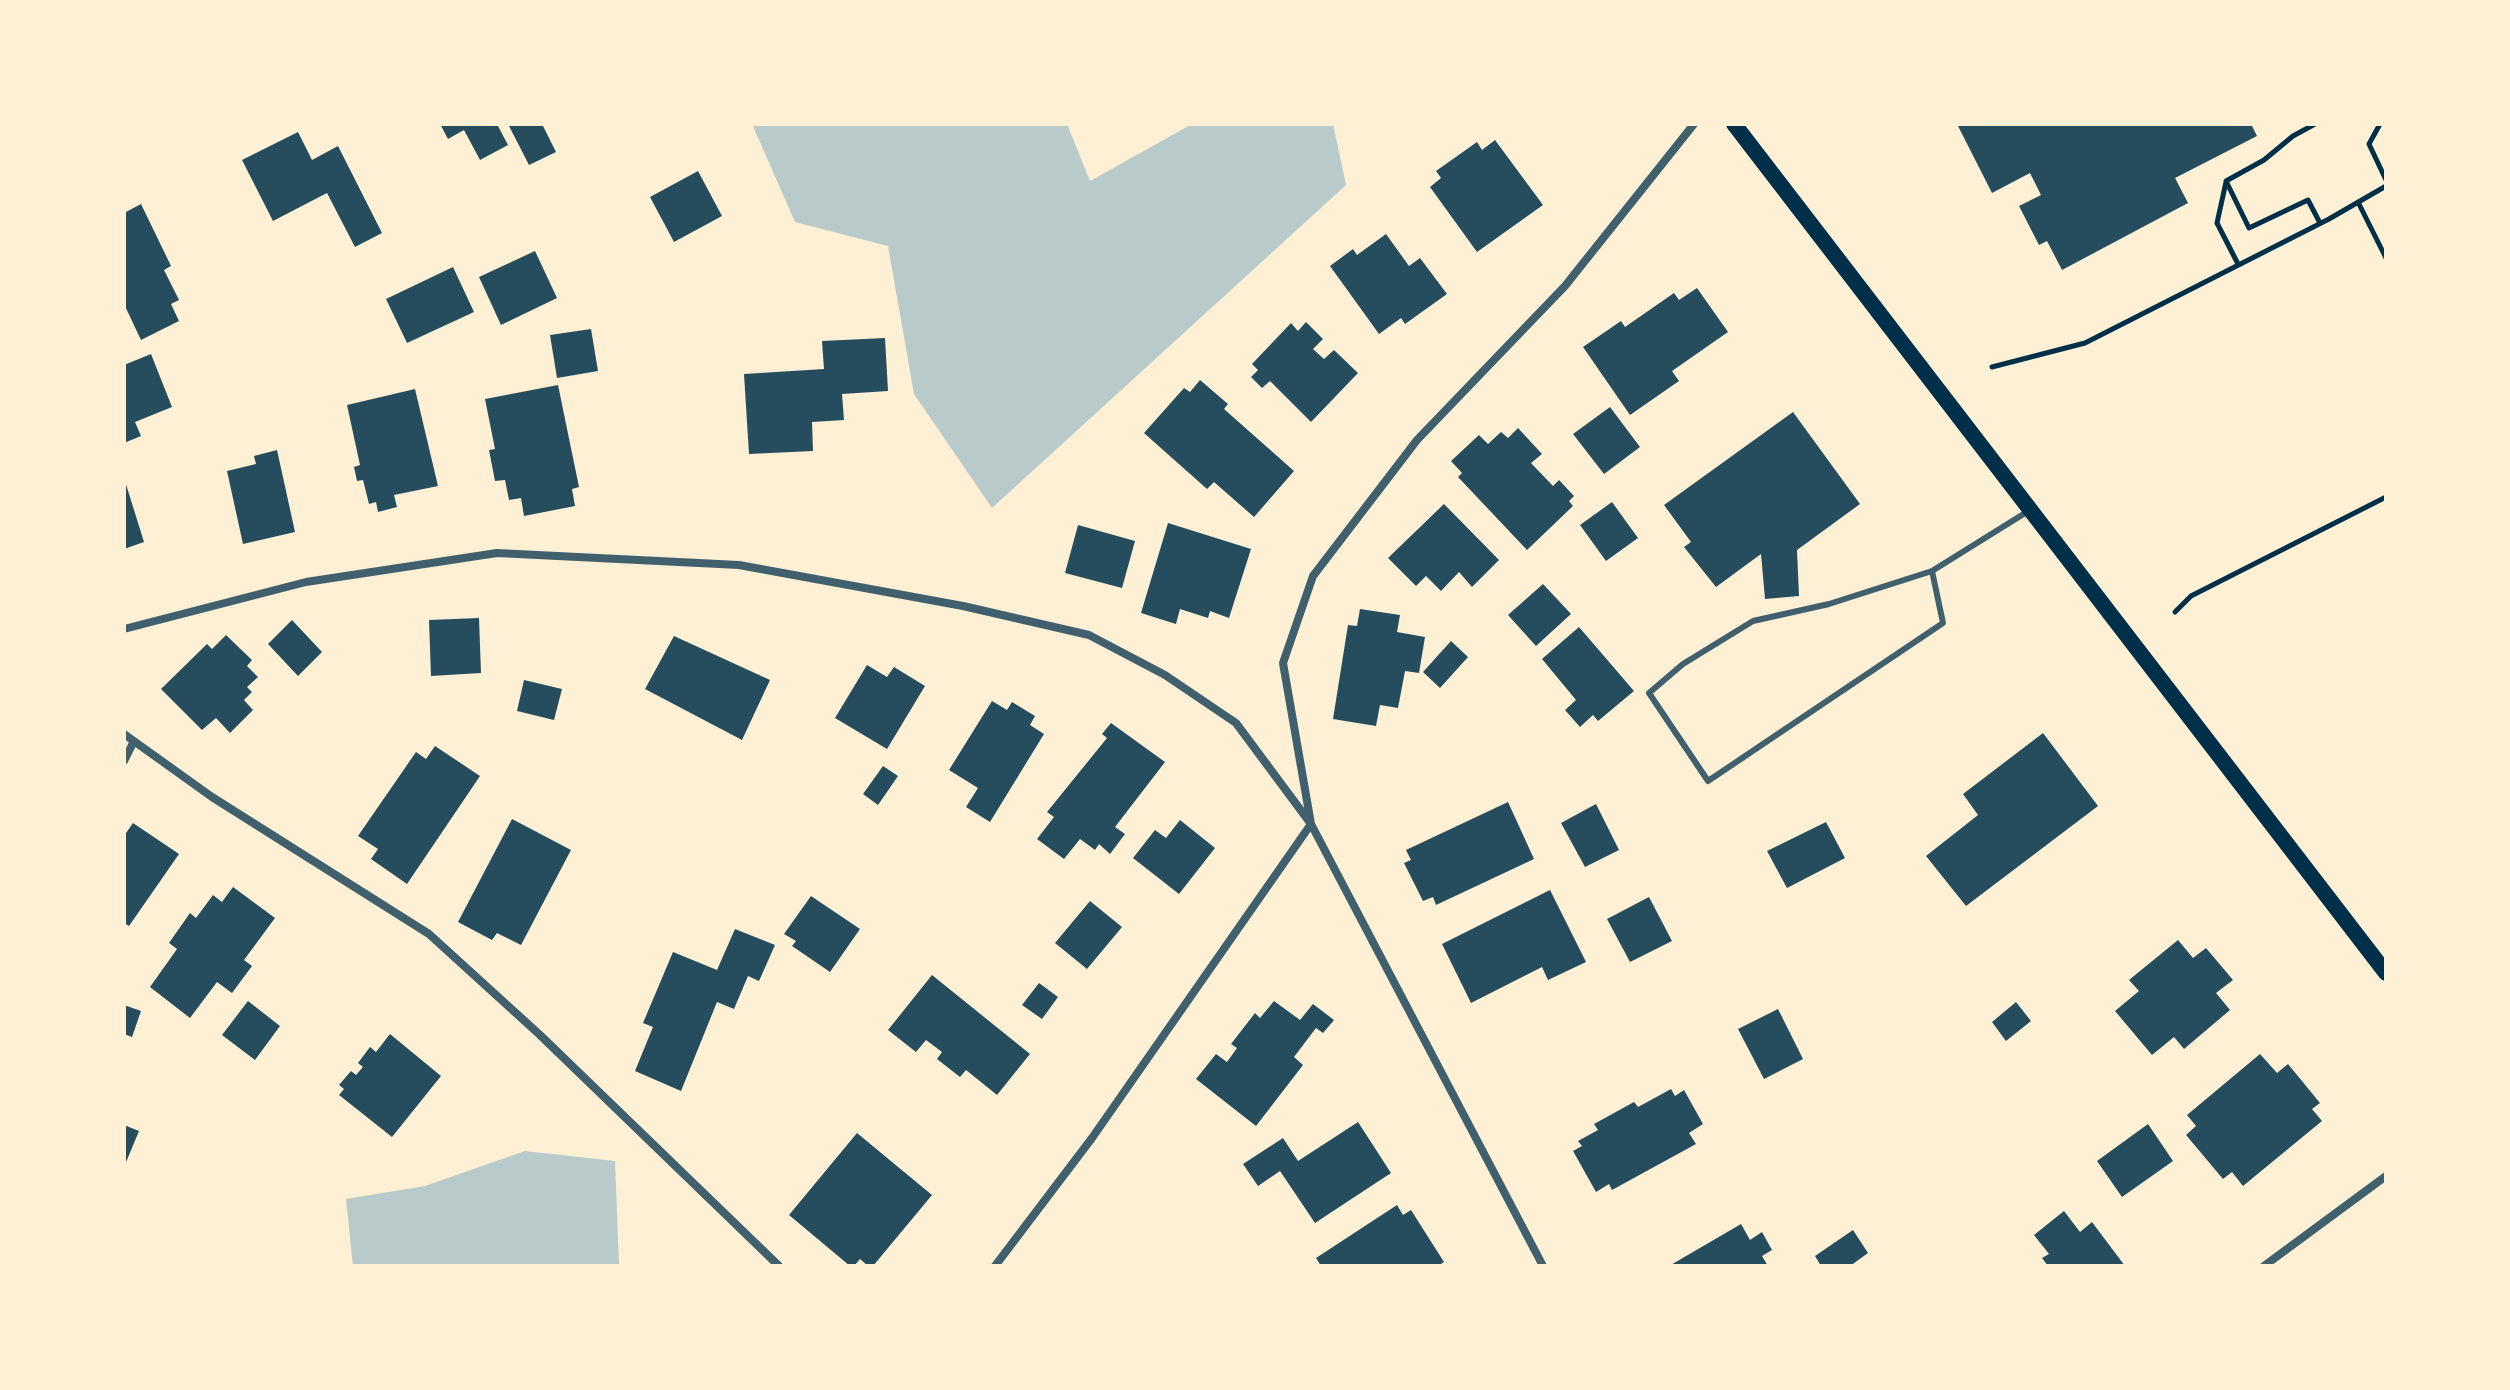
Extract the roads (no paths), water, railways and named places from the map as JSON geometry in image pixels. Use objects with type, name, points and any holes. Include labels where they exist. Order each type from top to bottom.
[{"type":"main road","points":[[1734,124],[2386,973]]},
{"type":"street","points":[[995,1266],[1092,1138],[1311,824],[1283,663],[1313,576],[1417,440],[1565,286],[1694,124]]},
{"type":"street","points":[[124,629],[306,582],[497,553],[749,566],[963,606],[1089,635],[1165,675],[1236,723],[1311,824],[1543,1266]]},
{"type":"street","points":[[124,734],[212,797],[429,934],[540,1035],[779,1266]]},
{"type":"street","points":[[124,761],[134,741]]},
{"type":"street","points":[[2264,1266],[2386,1176]]},
{"type":"lane","points":[[1932,571],[1943,623],[1708,781],[1649,693],[1683,664],[1753,621],[1829,604],[1932,571],[2030,510]]}]
